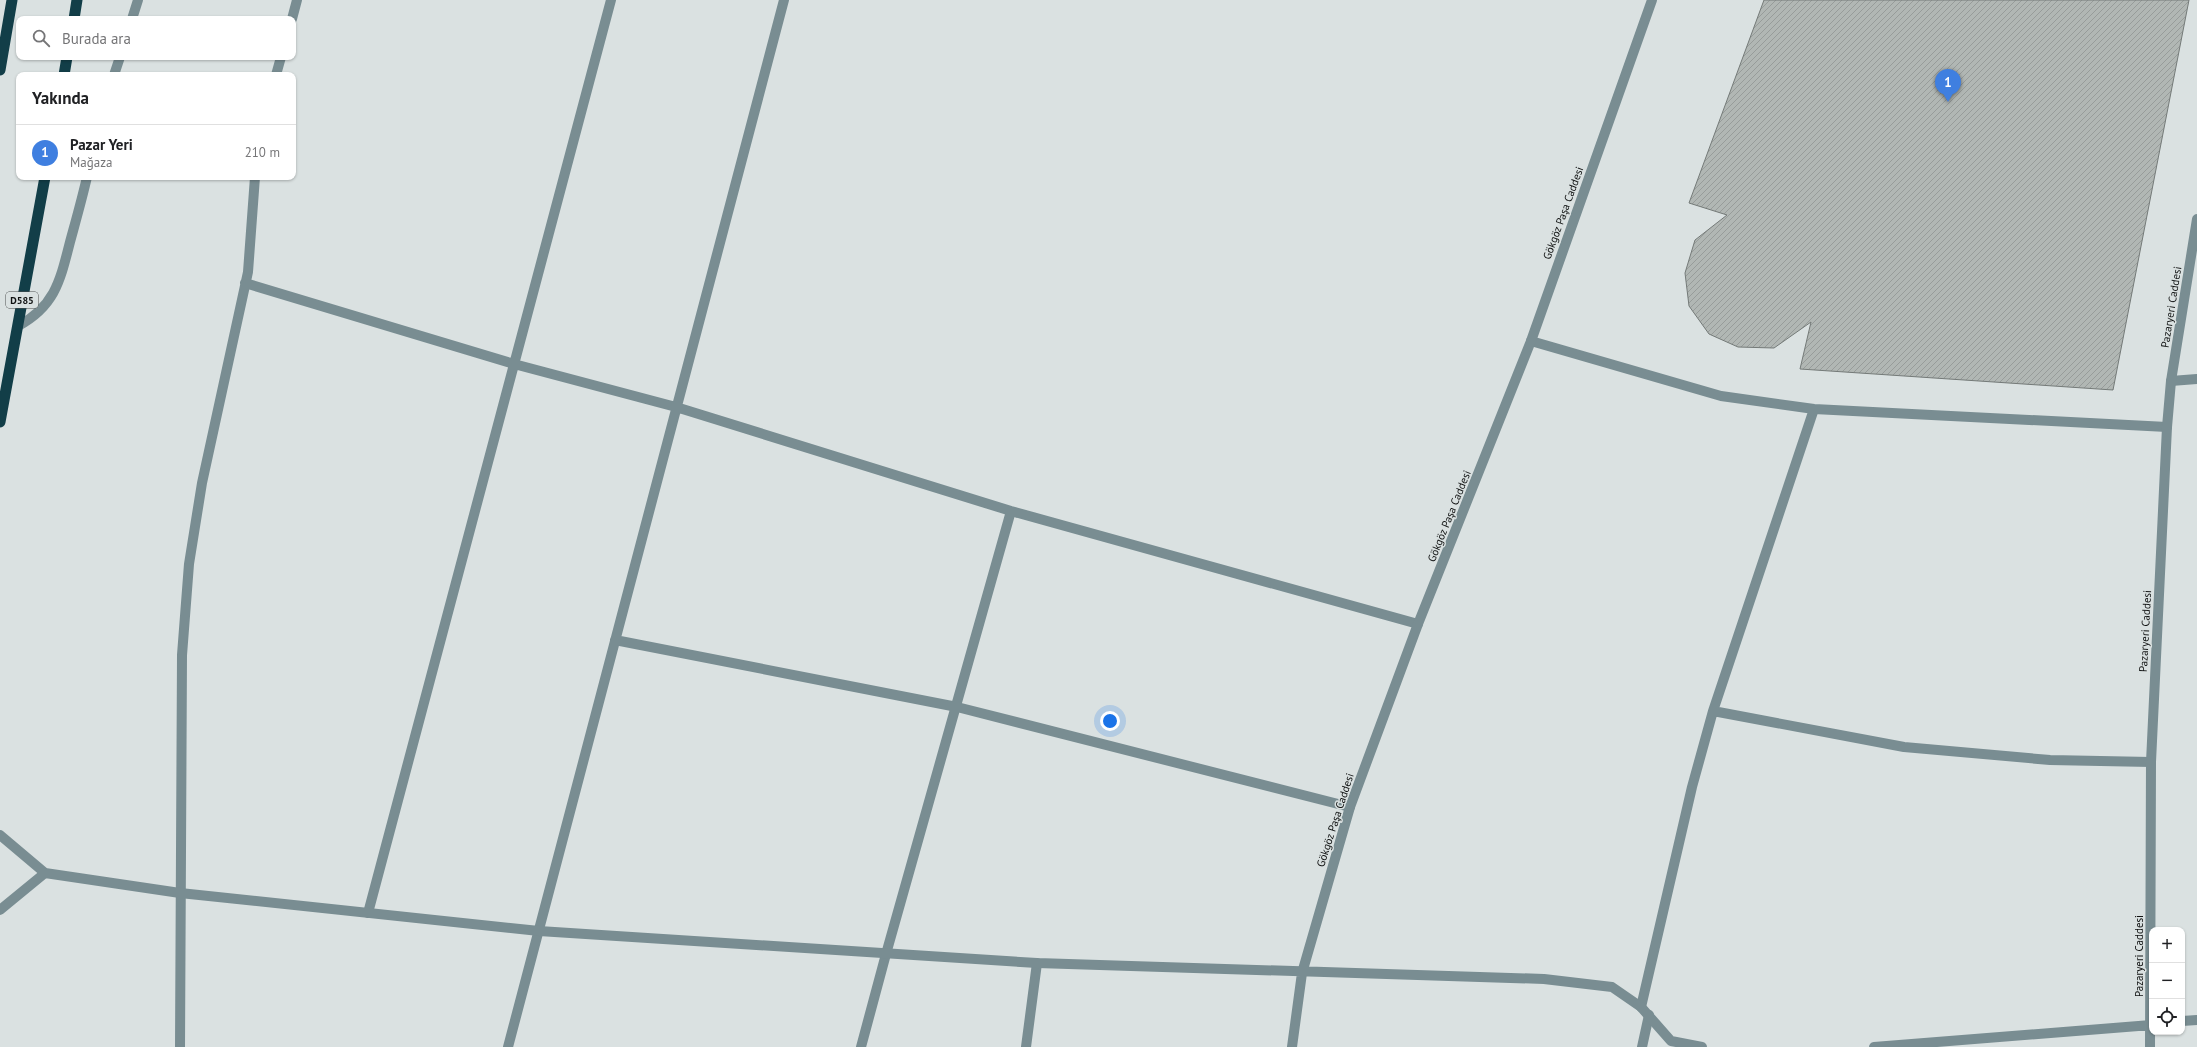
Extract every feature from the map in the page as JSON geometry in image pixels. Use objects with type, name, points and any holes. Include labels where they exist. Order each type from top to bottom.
[{"type":"highway","points":[[0,70],[12,0]]},
{"type":"highway","points":[[74,16],[77,0]]},
{"type":"highway","points":[[64,72],[66,60]]},
{"type":"highway","name":"D585","points":[[0,422],[44,180]]},
{"type":"street","points":[[133,16],[138,0]]},
{"type":"street","points":[[293,16],[297,0]]},
{"type":"street","points":[[368,913],[611,0]]},
{"type":"street","points":[[508,1047],[784,0]]},
{"type":"street","name":"Gökgöz Paşa Caddesi","points":[[1292,1047],[1302,973],[1350,807],[1418,624],[1531,341],[1652,0]]},
{"type":"street","points":[[115,72],[119,60]]},
{"type":"street","points":[[277,72],[280,60]]},
{"type":"street","points":[[18,326],[34,317],[42,309],[60,283],[86,180]]},
{"type":"street","points":[[180,1047],[182,655],[189,564],[202,483],[248,272],[255,180]]},
{"type":"street","name":"Pazaryeri Caddesi","points":[[2152,999],[2151,762],[2167,427],[2171,381],[2197,219]]},
{"type":"street","points":[[245,284],[514,364],[676,407],[1011,511],[1418,624]]},
{"type":"street","points":[[1531,341],[1721,396],[1814,409],[2167,427]]},
{"type":"street","points":[[2171,381],[2197,379]]},
{"type":"street","points":[[1641,1007],[1692,787],[1713,711],[1814,409]]},
{"type":"street","points":[[861,1047],[1011,511]]},
{"type":"street","points":[[615,640],[957,707],[1350,807]]},
{"type":"street","points":[[1713,711],[1904,747],[2050,760],[2151,762]]},
{"type":"street","points":[[0,835],[45,873],[180,893],[539,931],[886,954],[1037,962],[1302,973],[1544,979],[1612,987],[1641,1007],[1672,1040],[1702,1047]]},
{"type":"street","points":[[0,910],[45,873]]},
{"type":"street","points":[[1026,1047],[1037,962]]},
{"type":"street","points":[[1642,1047],[1649,1015]]},
{"type":"street","points":[[2185,1021],[2197,1020]]},
{"type":"street","points":[[1874,1047],[2149,1024]]},
{"type":"street","name":"Pazaryeri Caddesi","points":[[2150,1047],[2151,1035]]},
{"type":"building","points":[[1764,0],[2189,0],[2113,390],[1800,369],[1811,322],[1774,348],[1738,347],[1709,334],[1689,306],[1685,273],[1695,240],[1727,215],[1689,203]]},
{"type":"place","name":"Pazar Yeri","points":[[1948,102]]}]
